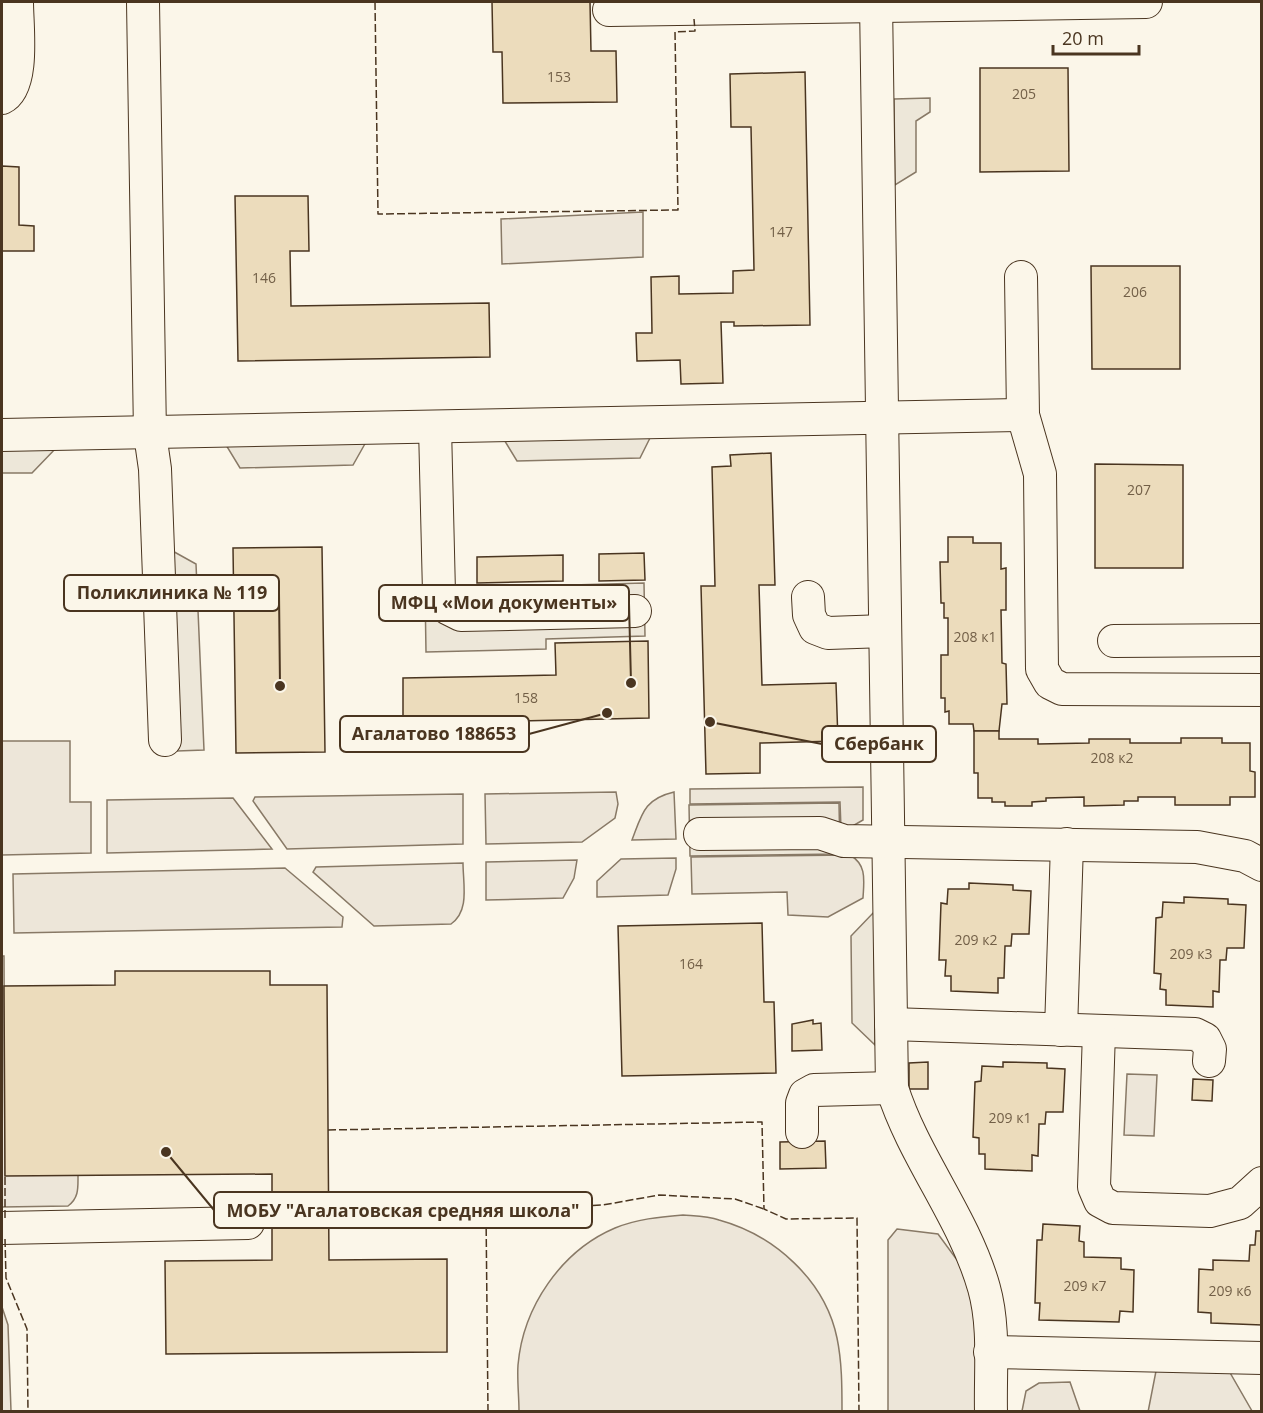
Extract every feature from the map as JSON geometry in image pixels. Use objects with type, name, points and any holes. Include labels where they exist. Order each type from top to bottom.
[{"type":"street","points":[[2,98],[10,94],[17,79],[17,2]]},
{"type":"street","points":[[142,2],[150,434],[154,469],[165,740]]},
{"type":"street","points":[[609,10],[876,4],[1146,2]]},
{"type":"street","points":[[876,4],[892,1088],[900,1114],[974,1258],[985,1290],[990,1326],[991,1412]]},
{"type":"street","points":[[1021,277],[1023,415],[1040,474],[1042,669],[1050,683],[1062,689],[1262,690]]},
{"type":"street","points":[[2,435],[150,434],[1023,415]]},
{"type":"street","points":[[435,427],[439,593],[447,608],[462,615],[635,611]]},
{"type":"street","points":[[808,597],[809,615],[815,628],[828,633],[885,631]]},
{"type":"street","points":[[1114,640],[1262,640]]},
{"type":"street","points":[[700,834],[820,833],[844,841],[1197,847],[1245,856],[1262,865]]},
{"type":"street","points":[[1061,1030],[1067,844]]},
{"type":"street","points":[[891,1024],[1195,1034],[1205,1039],[1210,1049],[1209,1061]]},
{"type":"street","points":[[1099,1031],[1094,1187],[1100,1201],[1113,1208],[1210,1211],[1240,1203],[1262,1183]]},
{"type":"street","points":[[802,1132],[802,1103],[805,1095],[814,1090],[892,1088]]},
{"type":"street","points":[[2,1228],[248,1223]]},
{"type":"street","points":[[990,1352],[1262,1358]]},
{"type":"shaded area","points":[[930,98],[930,112],[916,121],[916,172],[895,185],[894,99]]},
{"type":"shaded area","points":[[643,212],[643,257],[502,264],[501,219]]},
{"type":"shaded area","points":[[652,434],[640,458],[517,461],[503,438]]},
{"type":"shaded area","points":[[366,442],[353,465],[240,468],[226,445]]},
{"type":"shaded area","points":[[58,446],[32,473],[2,473],[2,447]]},
{"type":"shaded area","points":[[169,549],[196,564],[204,750],[177,751]]},
{"type":"shaded area","points":[[644,583],[645,636],[546,639],[546,649],[426,652],[425,589]]},
{"type":"shaded area","points":[[2,741],[70,741],[70,802],[91,802],[91,853],[2,855]]},
{"type":"shaded area","points":[[863,787],[863,820],[851,827],[841,828],[840,802],[690,804],[690,789]]},
{"type":"shaded area","points":[[616,792],[618,804],[615,818],[582,842],[486,844],[485,794]]},
{"type":"shaded area","points":[[674,792],[676,839],[632,840],[642,815],[650,803]]},
{"type":"shaded area","points":[[463,794],[463,844],[287,849],[253,801],[255,797]]},
{"type":"shaded area","points":[[233,798],[272,849],[107,853],[107,800]]},
{"type":"shaded area","points":[[839,803],[840,854],[690,856],[689,805]]},
{"type":"shaded area","points":[[850,855],[862,868],[863,898],[828,917],[788,915],[787,892],[692,894],[691,857]]},
{"type":"shaded area","points":[[676,858],[676,869],[668,895],[597,897],[597,881],[621,859]]},
{"type":"shaded area","points":[[577,860],[574,878],[563,898],[486,900],[486,862]]},
{"type":"shaded area","points":[[463,863],[463,905],[457,919],[451,924],[374,926],[313,872],[316,867]]},
{"type":"shaded area","points":[[285,868],[343,917],[342,927],[14,933],[13,874]]},
{"type":"shaded area","points":[[874,912],[875,1045],[852,1023],[851,936]]},
{"type":"shaded area","points":[[2,956],[4,956],[5,1175],[78,1175],[76,1196],[68,1206],[2,1207]]},
{"type":"shaded area","points":[[1127,1074],[1157,1075],[1154,1136],[1124,1135]]},
{"type":"shaded area","points":[[683,1215],[715,1219],[759,1237],[794,1263],[809,1279],[831,1317],[837,1338],[841,1365],[842,1411],[519,1411],[518,1365],[521,1343],[537,1302],[548,1283],[562,1266],[596,1238],[615,1228],[640,1220]]},
{"type":"shaded area","points":[[897,1229],[938,1234],[960,1264],[976,1307],[978,1411],[888,1411],[888,1240]]},
{"type":"shaded area","points":[[2,1307],[8,1325],[11,1411],[2,1411]]},
{"type":"shaded area","points":[[1156,1371],[1229,1371],[1252,1411],[1148,1412]]},
{"type":"shaded area","points":[[1070,1382],[1080,1411],[1022,1411],[1026,1391],[1039,1383]]},
{"type":"building","points":[[492,2],[590,2],[591,51],[616,51],[617,102],[503,103],[502,52],[493,52]]},
{"type":"building","points":[[980,68],[1068,68],[1069,171],[980,172]]},
{"type":"building","points":[[805,72],[810,325],[734,326],[734,322],[721,322],[723,383],[681,384],[680,360],[637,361],[636,333],[652,333],[651,277],[679,276],[679,294],[733,293],[733,271],[754,270],[751,127],[731,127],[730,74]]},
{"type":"building","points":[[2,166],[19,167],[19,225],[34,226],[34,251],[2,251]]},
{"type":"building","points":[[235,196],[308,196],[309,251],[290,251],[291,306],[489,303],[490,357],[238,361]]},
{"type":"building","points":[[1091,266],[1180,266],[1180,369],[1092,369]]},
{"type":"building","points":[[771,453],[775,585],[759,585],[762,685],[836,683],[838,741],[760,743],[760,773],[706,774],[701,586],[715,586],[712,467],[731,466],[730,455]]},
{"type":"building","points":[[1095,464],[1183,465],[1183,568],[1095,568]]},
{"type":"building","points":[[948,537],[973,537],[973,543],[1001,543],[1001,569],[1006,568],[1006,610],[1001,610],[1002,663],[1006,664],[1007,704],[1002,704],[999,731],[974,731],[973,724],[949,724],[949,711],[945,712],[945,698],[941,698],[941,655],[948,655],[948,618],[944,618],[944,603],[941,603],[940,562],[948,562]]},
{"type":"building","points":[[322,547],[325,752],[236,753],[233,548]]},
{"type":"building","points":[[644,553],[645,580],[599,581],[599,554]]},
{"type":"building","points":[[563,555],[563,581],[477,583],[477,557]]},
{"type":"building","points":[[648,641],[649,718],[481,722],[481,736],[454,737],[454,722],[403,723],[403,678],[556,675],[555,643]]},
{"type":"building","points":[[974,731],[999,731],[999,739],[1038,739],[1038,744],[1089,743],[1089,739],[1130,739],[1130,743],[1181,743],[1181,738],[1222,738],[1222,743],[1250,743],[1250,771],[1255,772],[1255,797],[1230,797],[1230,805],[1175,805],[1175,797],[1138,797],[1138,801],[1124,801],[1124,805],[1084,806],[1084,797],[1046,798],[1046,801],[1032,802],[1032,806],[1005,806],[1005,802],[992,802],[992,798],[978,798],[978,773],[974,773]]},
{"type":"building","points":[[969,883],[1013,885],[1013,890],[1031,891],[1029,934],[1012,934],[1011,946],[1005,946],[1004,978],[998,978],[998,993],[951,991],[951,976],[945,976],[946,960],[939,960],[941,903],[947,904],[948,889],[969,889]]},
{"type":"building","points":[[1184,897],[1228,899],[1228,904],[1246,905],[1244,948],[1227,948],[1226,960],[1220,960],[1219,992],[1213,991],[1213,1007],[1166,1005],[1166,990],[1160,989],[1161,974],[1154,973],[1156,918],[1162,917],[1163,902],[1184,903]]},
{"type":"building","points":[[762,923],[764,1002],[774,1002],[776,1073],[622,1076],[618,926]]},
{"type":"building","points":[[115,971],[270,971],[270,985],[327,985],[329,1260],[447,1259],[447,1352],[166,1354],[165,1261],[272,1260],[272,1174],[5,1176],[4,986],[115,985]]},
{"type":"building","points":[[813,1020],[813,1024],[821,1023],[822,1050],[792,1051],[792,1024]]},
{"type":"building","points":[[928,1062],[928,1089],[909,1089],[909,1063]]},
{"type":"building","points":[[1003,1062],[1047,1063],[1047,1068],[1065,1069],[1063,1112],[1046,1112],[1045,1124],[1039,1124],[1038,1156],[1032,1155],[1032,1171],[985,1169],[985,1154],[979,1154],[979,1138],[973,1137],[975,1082],[981,1081],[982,1066],[1003,1067]]},
{"type":"building","points":[[1193,1079],[1213,1080],[1212,1101],[1192,1100]]},
{"type":"building","points":[[825,1141],[826,1168],[780,1169],[780,1142]]},
{"type":"building","points":[[1043,1224],[1080,1226],[1079,1241],[1084,1242],[1084,1257],[1121,1258],[1121,1269],[1134,1270],[1133,1312],[1120,1311],[1119,1322],[1039,1320],[1040,1303],[1035,1303],[1037,1240],[1042,1240]]},
{"type":"building","points":[[1256,1231],[1262,1231],[1262,1325],[1211,1323],[1211,1313],[1198,1312],[1199,1269],[1213,1270],[1213,1260],[1249,1261],[1250,1245],[1255,1245]]},
{"type":"fence","points":[[375,2],[378,214],[678,210],[675,32],[695,31],[694,19]]},
{"type":"fence","points":[[328,1130],[762,1122],[764,1209],[786,1219],[857,1218],[859,1412]]},
{"type":"fence","points":[[5,1176],[5,1218]]},
{"type":"fence","points":[[488,1412],[486,1211],[603,1205],[659,1195],[735,1199],[764,1209]]},
{"type":"fence","points":[[5,1239],[6,1278],[27,1329],[28,1412]]},
{"type":"place","name":"МФЦ «Мои документы»","points":[[631,683]]},
{"type":"place","name":"Поликлиника № 119","points":[[280,686]]},
{"type":"place","name":"Агалатово 188653","points":[[607,713]]},
{"type":"place","name":"Сбербанк","points":[[710,722]]},
{"type":"place","name":"МОБУ \"Агалатовская средняя школа\"","points":[[166,1152]]}]
